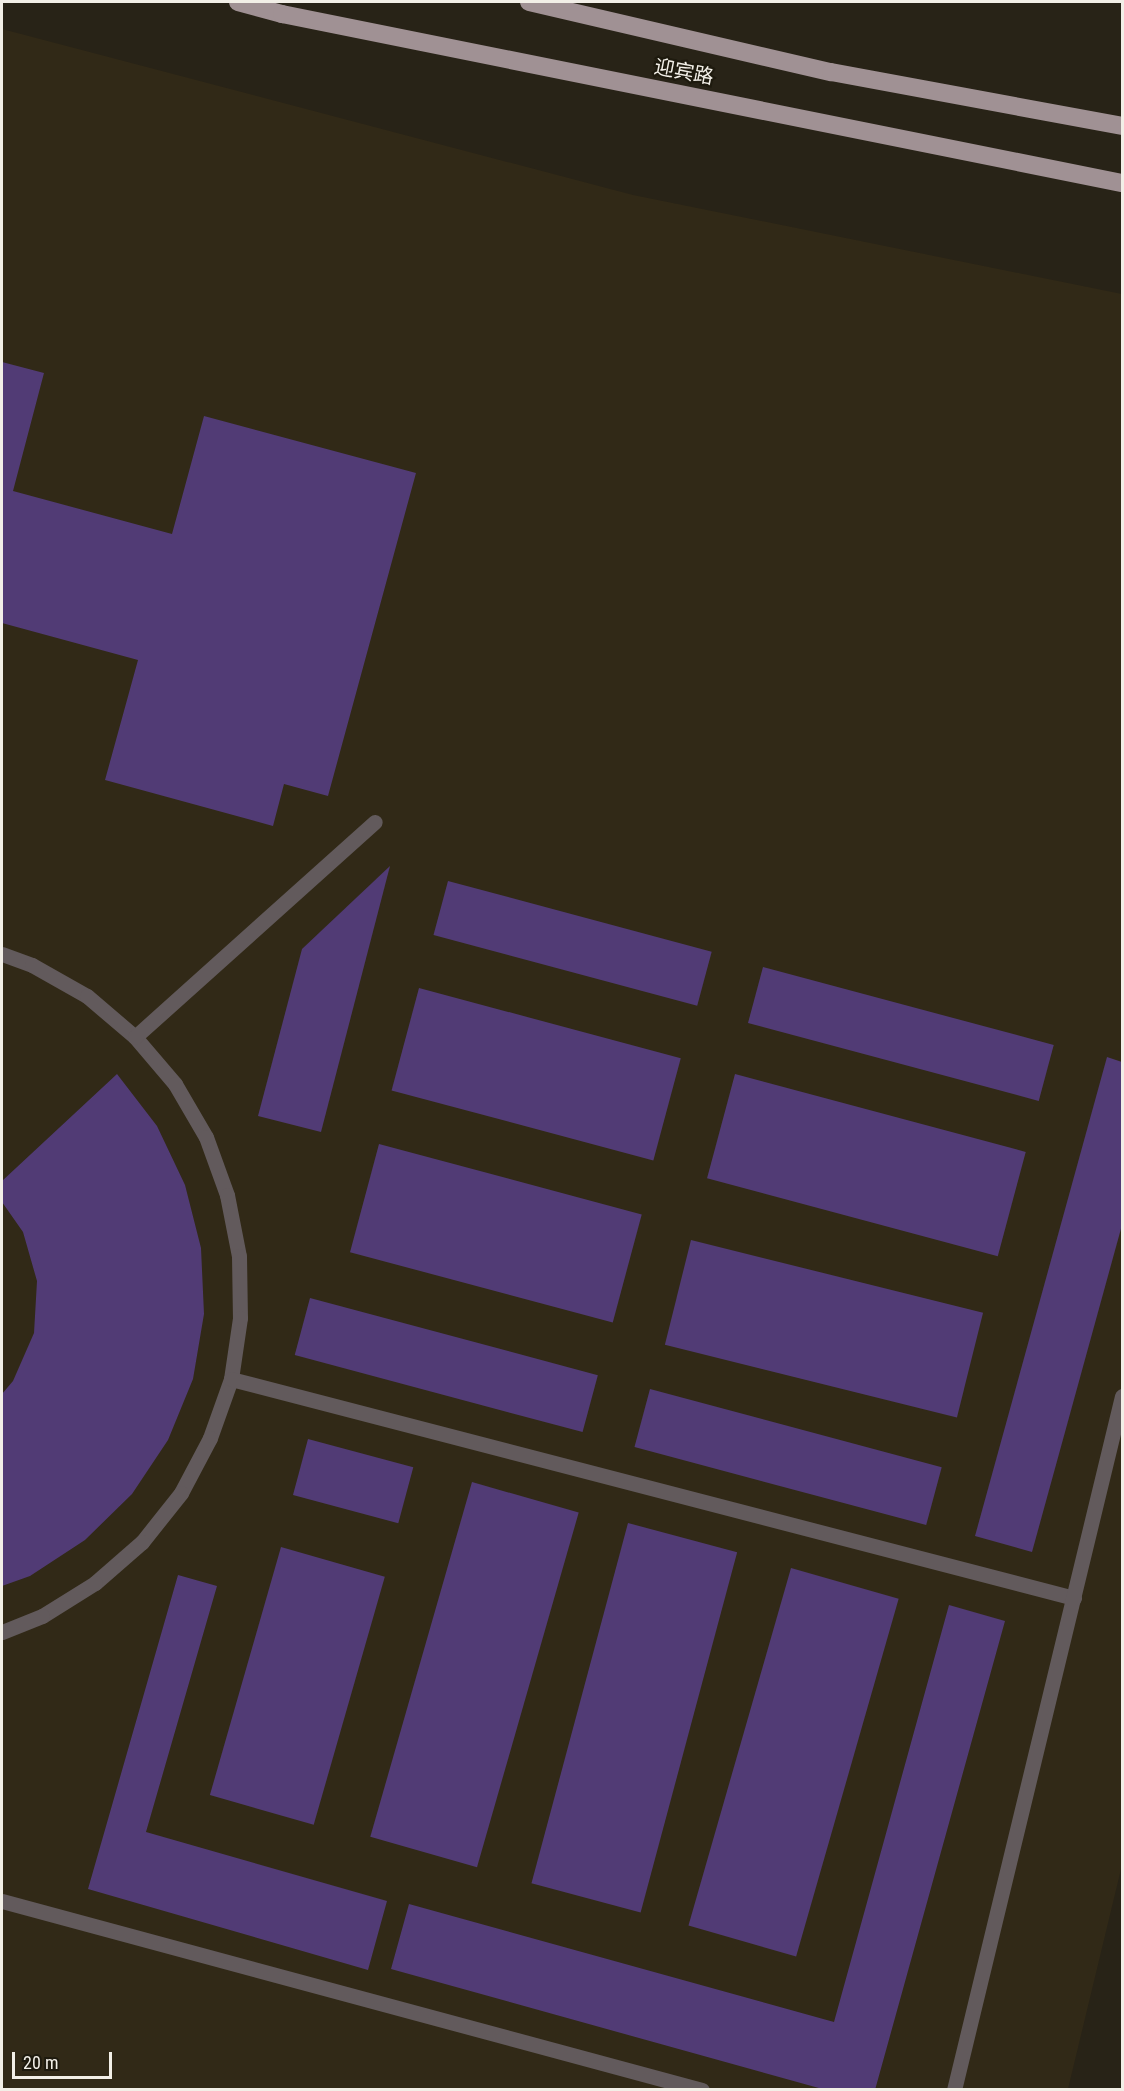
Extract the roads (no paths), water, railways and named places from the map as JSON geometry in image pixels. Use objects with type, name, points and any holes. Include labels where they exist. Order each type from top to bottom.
[{"type":"main road","name":"迎宾路","points":[[238,2],[294,17],[1122,183]]},
{"type":"main road","name":"迎宾路","points":[[529,2],[831,72],[1122,126]]},
{"type":"lane","points":[[135,1037],[375,822]]},
{"type":"lane","points":[[2,954],[32,965],[87,996],[135,1037],[174,1084],[206,1137],[227,1195],[239,1256],[240,1308],[231,1379],[210,1438],[181,1493],[142,1542],[95,1583],[42,1616],[2,1632]]},
{"type":"lane","points":[[231,1379],[1074,1598]]},
{"type":"lane","points":[[954,2090],[1122,1396]]},
{"type":"lane","points":[[2,1901],[702,2090]]}]
